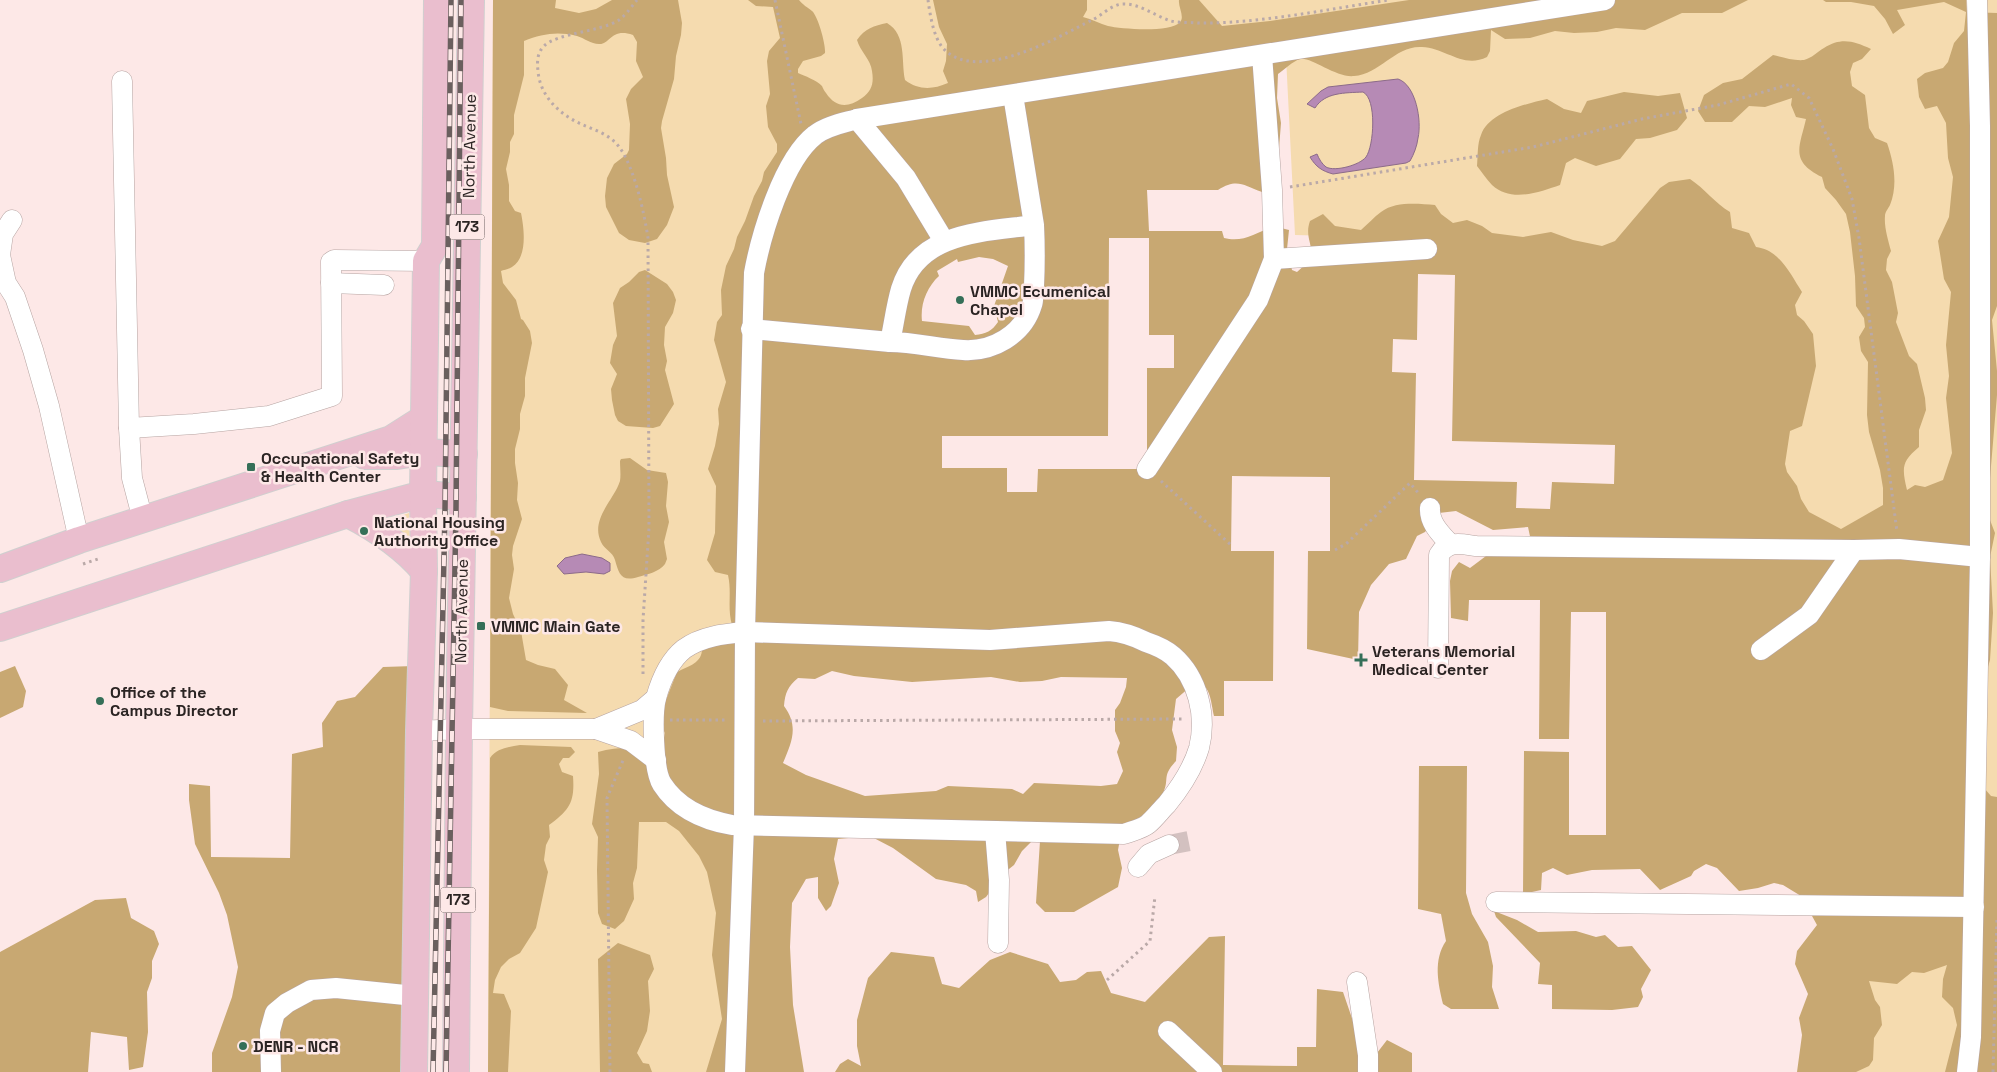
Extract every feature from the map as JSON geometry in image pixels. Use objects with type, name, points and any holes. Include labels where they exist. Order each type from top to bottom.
[{"type":"main road","name":"North Avenue","points":[[456,1072],[459,729],[471,0]]},
{"type":"main road","name":"North Avenue","points":[[414,1072],[419,731],[424,571],[426,261],[435,246],[431,3]]},
{"type":"main road","points":[[0,568],[79,540],[341,457],[391,439],[424,418]]},
{"type":"main road","points":[[341,457],[397,456],[424,452],[464,454]]},
{"type":"main road","points":[[0,628],[348,514],[423,494],[463,498]]},
{"type":"main road","points":[[348,514],[394,541],[412,556],[424,571]]},
{"type":"street","points":[[735,1072],[744,825],[751,329],[754,273],[761,237],[780,190],[804,145],[815,135],[832,126],[857,119],[1605,0]]},
{"type":"street","points":[[1967,1072],[1971,1037],[1974,907],[1988,125],[1977,0]]},
{"type":"street","points":[[1147,469],[1258,300],[1274,259],[1272,190],[1262,55]]},
{"type":"street","points":[[122,80],[129,428],[132,478],[143,520]]},
{"type":"street","points":[[751,329],[964,350],[983,349],[999,344],[1014,333],[1023,323],[1032,305],[1036,255],[1034,225],[1013,94]]},
{"type":"street","points":[[857,119],[906,178],[944,241]]},
{"type":"street","points":[[12,220],[3,234],[0,255],[6,283],[15,297],[49,406],[79,540]]},
{"type":"street","points":[[890,342],[901,288],[923,254],[944,241],[973,234],[1034,225]]},
{"type":"street","points":[[1274,259],[1427,249]]},
{"type":"street","points":[[129,428],[194,424],[269,416],[332,396],[331,262],[334,260],[426,261]]},
{"type":"street","points":[[330,283],[384,286]]},
{"type":"street","points":[[1430,508],[1430,514],[1435,527],[1450,544]]},
{"type":"street","points":[[1438,668],[1439,554],[1443,548],[1450,544],[1476,546],[1899,549],[1980,557]]},
{"type":"street","points":[[1761,650],[1809,615],[1854,550]]},
{"type":"street","points":[[1109,631],[1121,632],[1161,648],[1177,661],[1190,678],[1196,691],[1202,719],[1198,748],[1194,762],[1177,792],[1148,824],[1124,834],[744,825],[708,820],[686,809],[661,782],[656,760],[651,709],[668,667],[683,650],[714,636],[746,632],[990,640],[1109,631]]},
{"type":"street","points":[[596,729],[651,709]]},
{"type":"street","points":[[419,731],[459,729],[596,729],[630,741],[656,760]]},
{"type":"street","points":[[995,831],[999,880],[998,943]]},
{"type":"street","points":[[1138,867],[1149,854],[1169,845]]},
{"type":"street","points":[[1496,902],[1974,907]]},
{"type":"street","points":[[1357,982],[1368,1055],[1368,1072]]},
{"type":"street","points":[[271,1072],[270,1031],[275,1013],[287,1003],[311,990],[336,988],[415,996]]},
{"type":"street","points":[[1168,1031],[1212,1072]]},
{"type":"path","points":[[637,0],[621,19],[602,28],[556,40],[544,46],[537,58],[541,87],[550,102],[564,115],[610,138],[620,147],[628,164],[645,216],[648,238],[649,528],[643,620],[651,709],[746,720],[1202,719]]},
{"type":"path","points":[[775,0],[804,145]]},
{"type":"path","points":[[928,0],[937,36],[942,47],[954,56],[972,61],[1016,56],[1121,4],[1134,5],[1174,22],[1212,23],[1269,18],[1389,0]]},
{"type":"path","points":[[1272,190],[1533,148],[1642,119],[1718,105],[1791,84],[1809,98],[1833,148],[1852,199],[1868,302],[1899,549]]},
{"type":"path","points":[[1147,469],[1231,545]]},
{"type":"path","points":[[1335,550],[1346,544],[1410,483],[1430,508]]},
{"type":"path","points":[[610,1072],[606,798],[620,769],[630,741]]},
{"type":"path","points":[[1107,980],[1150,941],[1155,896]]},
{"type":"path","points":[[1992,1072],[1997,917]]},
{"type":"shaded area","points":[[493,0],[1997,0],[1997,1072],[1811,1072],[1817,925],[1764,549],[1557,242],[1295,235],[1286,57],[817,150],[752,1072],[488,1072]]},
{"type":"shaded area","points":[[493,0],[556,0],[555,8],[579,13],[596,9],[612,0],[678,0],[682,23],[674,79],[661,128],[667,175],[674,207],[667,225],[657,239],[645,243],[629,240],[619,233],[606,207],[607,178],[614,164],[627,154],[629,150],[630,124],[626,99],[631,89],[643,77],[636,61],[637,42],[633,35],[620,33],[603,44],[563,34],[543,35],[524,41],[524,75],[514,115],[514,134],[510,142],[506,169],[509,201],[515,211],[521,213],[524,242],[521,256],[517,262],[511,268],[501,271],[503,283],[516,300],[521,319],[530,331],[532,343],[525,378],[525,396],[520,414],[520,429],[515,449],[518,483],[517,500],[522,519],[513,546],[514,569],[509,598],[513,614],[521,631],[526,660],[555,669],[568,685],[564,700],[587,713],[508,711],[490,707]]},
{"type":"shaded area","points":[[748,0],[799,0],[812,11],[821,31],[825,53],[803,61],[798,69],[798,73],[820,84],[834,102],[847,105],[852,104],[868,93],[872,83],[871,67],[857,40],[870,28],[887,23],[898,34],[902,49],[905,80],[915,86],[925,88],[948,83],[943,71],[946,61],[947,44],[939,27],[933,0],[1087,0],[1087,10],[1083,17],[1108,26],[1157,29],[1167,28],[1180,22],[1182,17],[1179,0],[1199,0],[1222,26],[1270,21],[1409,0],[1748,0],[1722,13],[1682,13],[1645,30],[1616,28],[1597,32],[1574,33],[1555,31],[1530,38],[1505,39],[1491,30],[1490,51],[1487,57],[1478,60],[1462,59],[1431,48],[1413,48],[1404,50],[1363,74],[1347,76],[1310,61],[1300,59],[1278,74],[1277,98],[1281,123],[1277,174],[1262,192],[1240,184],[1230,184],[1218,190],[1147,190],[1149,231],[1222,231],[1224,238],[1237,239],[1249,237],[1273,226],[1289,230],[1287,249],[1292,270],[1297,272],[1305,264],[1311,252],[1308,235],[1310,221],[1323,214],[1335,226],[1361,230],[1387,208],[1407,204],[1435,205],[1441,214],[1453,223],[1467,220],[1482,226],[1492,233],[1523,237],[1551,232],[1573,240],[1602,246],[1615,241],[1660,188],[1669,182],[1690,179],[1730,212],[1732,228],[1749,233],[1756,247],[1772,253],[1784,264],[1802,292],[1795,305],[1797,315],[1813,334],[1816,366],[1802,426],[1790,431],[1785,464],[1787,472],[1797,486],[1801,499],[1809,512],[1841,529],[1883,505],[1880,470],[1869,432],[1867,415],[1868,362],[1861,351],[1859,337],[1865,327],[1864,318],[1856,306],[1855,276],[1846,214],[1825,188],[1822,177],[1805,165],[1801,159],[1799,152],[1806,119],[1796,117],[1791,105],[1792,98],[1765,107],[1749,106],[1732,122],[1705,122],[1698,111],[1704,95],[1723,83],[1742,79],[1773,55],[1804,60],[1836,42],[1842,41],[1853,42],[1871,49],[1862,59],[1853,63],[1850,72],[1852,86],[1865,95],[1869,128],[1875,138],[1887,143],[1892,158],[1894,190],[1885,216],[1891,251],[1887,259],[1886,270],[1892,282],[1898,313],[1896,322],[1909,356],[1917,364],[1926,410],[1919,430],[1919,447],[1906,461],[1904,476],[1907,490],[1915,485],[1925,487],[1943,480],[1952,453],[1946,398],[1949,376],[1946,345],[1951,292],[1944,279],[1938,241],[1949,217],[1953,177],[1948,158],[1946,123],[1937,106],[1925,109],[1919,97],[1917,79],[1925,73],[1943,68],[1948,62],[1954,43],[1964,31],[1966,12],[1944,2],[1897,10],[1905,25],[1893,34],[1885,19],[1874,6],[1851,2],[1826,2],[1823,0],[1966,0],[1967,12],[1997,13],[1997,306],[1992,320],[1997,371],[1997,395],[1990,478],[1983,502],[1995,533],[1990,557],[1993,613],[1990,660],[1982,687],[1970,772],[1991,796],[1997,797],[1997,1072],[1945,1072],[1957,1025],[1953,1008],[1942,997],[1943,979],[1947,965],[1924,973],[1912,972],[1897,984],[1869,981],[1875,1000],[1880,1007],[1882,1025],[1874,1038],[1873,1060],[1869,1066],[1856,1072],[1797,1072],[1802,1035],[1799,1018],[1808,994],[1795,964],[1797,951],[1817,925],[1801,896],[1783,885],[1774,883],[1739,891],[1717,868],[1706,864],[1694,871],[1691,876],[1660,890],[1640,869],[1592,870],[1567,875],[1553,868],[1542,873],[1541,890],[1523,894],[1524,751],[1569,752],[1569,835],[1606,835],[1606,612],[1571,612],[1569,739],[1539,739],[1540,600],[1469,600],[1468,621],[1451,618],[1450,581],[1452,571],[1459,562],[1470,568],[1490,553],[1531,541],[1528,527],[1493,530],[1456,511],[1439,513],[1425,532],[1417,536],[1406,559],[1389,564],[1371,585],[1359,612],[1358,660],[1307,649],[1308,551],[1330,551],[1330,477],[1232,476],[1231,551],[1274,551],[1273,681],[1224,681],[1224,716],[1214,716],[1208,691],[1202,683],[1197,681],[1176,699],[1172,730],[1177,747],[1176,761],[1167,774],[1165,788],[1156,804],[1139,818],[1122,828],[1118,850],[1122,868],[1118,887],[1074,912],[1045,912],[1036,903],[1040,841],[1033,840],[986,897],[978,902],[976,891],[966,885],[936,879],[893,848],[870,836],[838,839],[834,859],[839,883],[831,906],[826,911],[818,898],[818,877],[806,879],[792,903],[790,947],[793,1005],[804,1072],[706,1072],[722,1019],[712,955],[716,913],[707,872],[699,856],[679,831],[666,822],[639,822],[637,868],[633,883],[634,899],[624,921],[615,929],[602,924],[598,913],[598,837],[592,824],[599,774],[598,752],[622,748],[662,747],[665,733],[662,727],[664,705],[677,672],[697,661],[700,658],[702,649],[732,625],[728,575],[715,572],[707,560],[715,533],[716,486],[708,469],[719,424],[718,409],[726,382],[714,340],[717,322],[722,315],[721,290],[726,266],[754,196],[762,181],[764,172],[777,152],[777,144],[768,127],[766,106],[770,94],[767,61],[769,51],[780,38],[773,7],[756,6]],"holes":[[[1109,238],[1149,238],[1149,335],[1174,335],[1174,368],[1147,368],[1147,469],[1038,469],[1037,492],[1007,492],[1007,468],[942,468],[942,436],[1108,436]],[[979,257],[993,259],[1008,266],[994,306],[998,322],[986,333],[975,335],[969,326],[922,321],[923,302],[928,291],[939,276],[937,271],[957,259],[958,262]],[[1418,274],[1455,275],[1452,441],[1615,445],[1614,484],[1552,482],[1550,509],[1516,508],[1517,482],[1414,480],[1416,373],[1392,372],[1393,339],[1417,340]],[[832,671],[854,676],[912,682],[991,677],[1020,682],[1042,681],[1061,677],[1127,678],[1126,687],[1115,710],[1115,731],[1120,743],[1117,752],[1123,771],[1117,784],[1101,786],[1034,783],[1023,794],[1012,789],[948,786],[936,791],[865,796],[806,775],[783,763],[791,741],[793,727],[789,713],[784,706],[786,694],[789,687],[798,678],[815,679]]]},
{"type":"shaded area","points":[[1398,79],[1409,88],[1418,113],[1418,141],[1410,161],[1333,174],[1317,166],[1310,157],[1317,154],[1326,167],[1335,169],[1353,165],[1363,160],[1369,151],[1371,143],[1372,113],[1367,96],[1363,92],[1330,96],[1315,108],[1307,104],[1328,87]]},
{"type":"shaded area","points":[[1624,92],[1658,96],[1680,93],[1687,118],[1677,130],[1650,138],[1636,139],[1620,159],[1596,166],[1575,158],[1566,163],[1560,185],[1535,193],[1508,194],[1492,185],[1477,166],[1478,146],[1485,127],[1492,120],[1509,110],[1547,99],[1564,109],[1581,113],[1587,101]]},
{"type":"shaded area","points":[[645,270],[667,284],[676,300],[673,313],[665,327],[664,345],[667,361],[665,370],[674,404],[660,426],[653,428],[626,426],[618,421],[615,415],[611,389],[617,374],[610,363],[613,345],[617,336],[613,303],[620,288],[639,272]]},
{"type":"shaded area","points":[[630,458],[647,470],[666,473],[668,482],[666,506],[669,522],[664,542],[667,559],[665,564],[653,572],[638,577],[624,578],[614,557],[601,542],[598,534],[598,525],[620,481],[620,461],[621,459]]},
{"type":"shaded area","points":[[409,513],[410,545],[385,521]]},
{"type":"shaded area","points":[[582,554],[602,558],[610,563],[610,571],[604,574],[586,572],[564,574],[557,566],[565,558]]},
{"type":"shaded area","points":[[15,666],[26,691],[23,707],[0,718],[0,672]]},
{"type":"shaded area","points":[[414,666],[404,1072],[212,1072],[212,1053],[232,997],[238,967],[227,915],[219,893],[195,844],[189,800],[189,784],[210,786],[211,857],[290,858],[292,754],[323,747],[322,723],[337,701],[355,697],[383,667]]},
{"type":"shaded area","points":[[520,745],[571,747],[575,752],[569,758],[563,758],[559,764],[562,772],[573,776],[573,793],[566,810],[549,825],[550,837],[546,845],[544,860],[548,872],[536,928],[520,953],[509,959],[501,967],[495,980],[493,993],[504,994],[511,1011],[508,1072],[488,1072],[490,758],[500,750]]},
{"type":"shaded area","points":[[1419,766],[1467,766],[1466,893],[1472,914],[1488,942],[1493,966],[1492,987],[1499,1009],[1451,1009],[1443,1004],[1438,964],[1439,956],[1446,941],[1441,914],[1418,909]]},
{"type":"shaded area","points":[[126,898],[131,918],[154,931],[159,944],[152,961],[152,978],[147,992],[148,1032],[143,1067],[129,1070],[127,1037],[91,1032],[88,1072],[0,1072],[0,952],[95,900]]},
{"type":"shaded area","points":[[1494,911],[1517,920],[1538,932],[1576,931],[1596,937],[1605,935],[1618,947],[1632,946],[1651,970],[1641,989],[1643,997],[1638,1007],[1612,1010],[1552,1009],[1552,985],[1538,984],[1540,963],[1496,917]]},
{"type":"shaded area","points":[[1225,936],[1223,1065],[1297,1066],[1297,1047],[1316,1047],[1317,989],[1343,992],[1356,1030],[1377,1053],[1387,1040],[1412,1053],[1412,1072],[835,1072],[840,1064],[848,1059],[861,1066],[857,1046],[857,1020],[868,978],[891,952],[934,957],[942,984],[959,988],[990,960],[1010,952],[1048,964],[1060,982],[1076,980],[1087,972],[1101,971],[1111,993],[1145,1002],[1209,937]]},
{"type":"shaded area","points":[[618,943],[650,955],[654,969],[648,981],[650,1011],[647,1031],[637,1053],[643,1063],[649,1064],[652,1072],[600,1072],[598,959]]},
{"type":"tunnel","points":[[1169,845],[1189,841]]},
{"type":"railway","points":[[433,1072],[445,511],[451,0]]},
{"type":"railway","points":[[446,1072],[456,509],[461,0]]},
{"type":"place","name":"VMMC Ecumenical Chapel","points":[[960,300]]},
{"type":"place","name":"Occupational Safety & Health Center","points":[[251,467]]},
{"type":"place","name":"National Housing Authority Office","points":[[364,531]]},
{"type":"place","name":"VMMC Main Gate","points":[[481,626]]},
{"type":"place","name":"Veterans Memorial Medical Center","points":[[1361,660]]},
{"type":"place","name":"Office of the Campus Director","points":[[100,701]]},
{"type":"place","name":"DENR - NCR","points":[[243,1046]]}]
